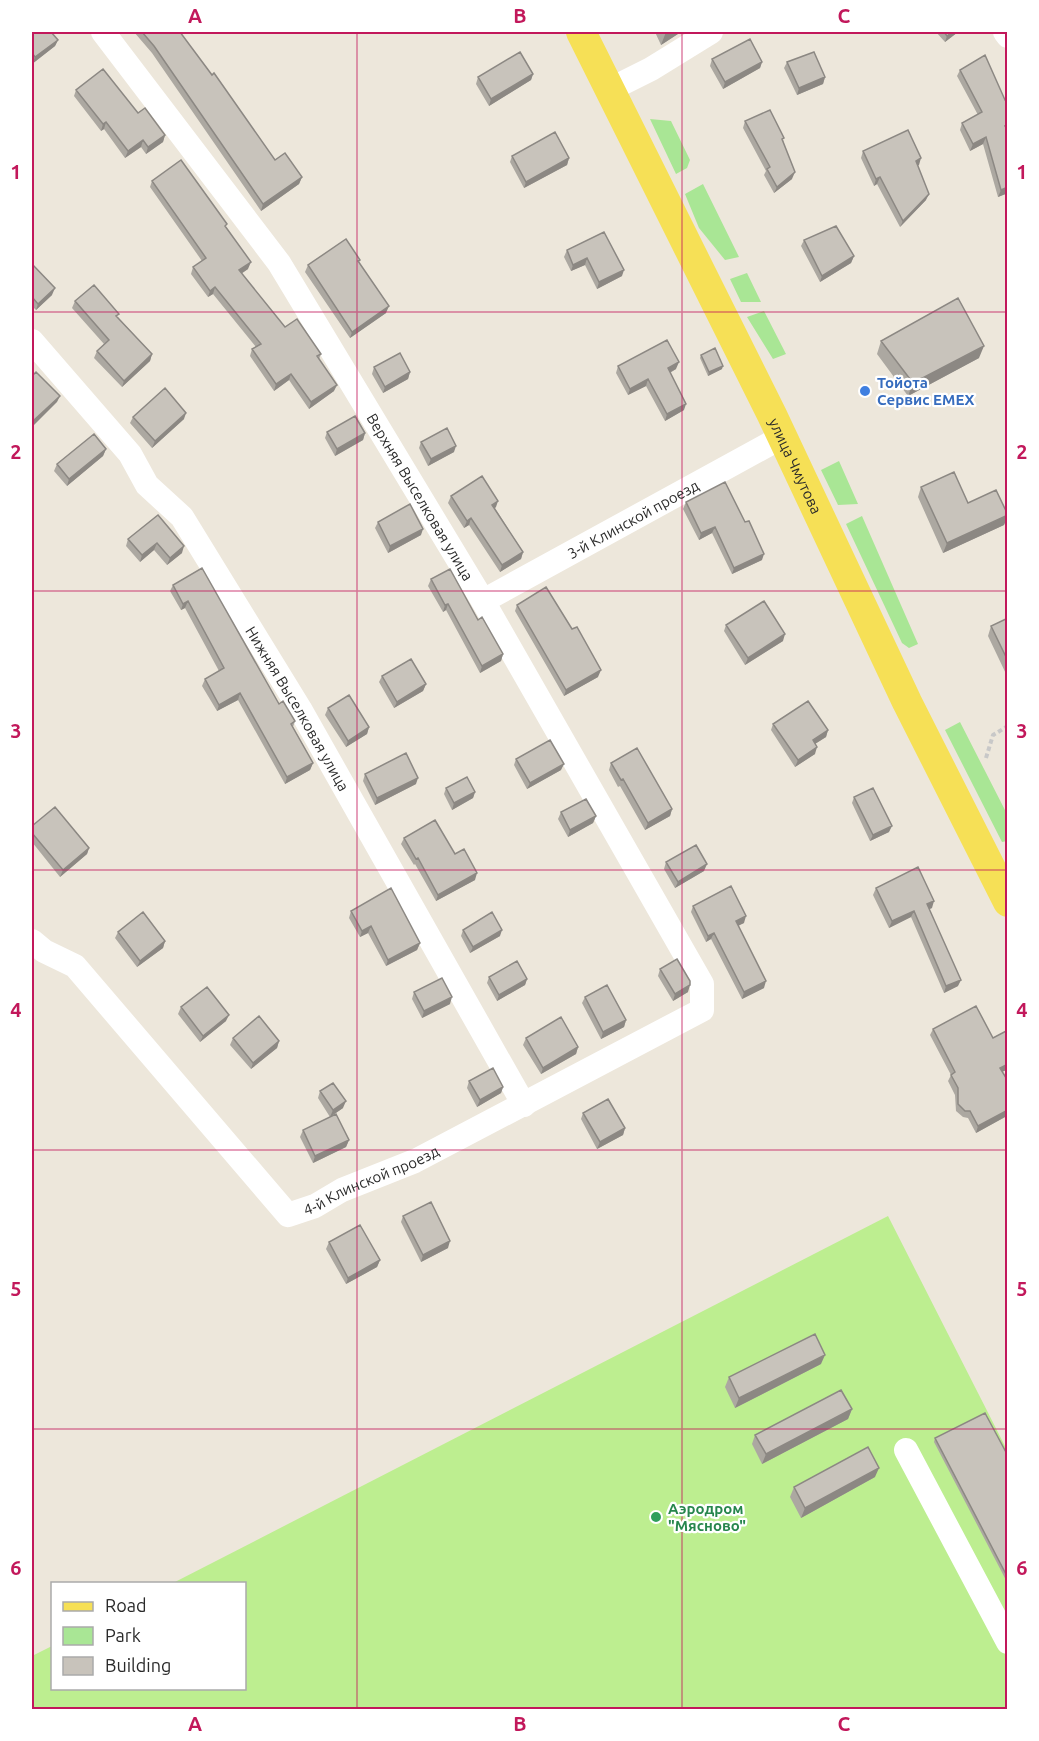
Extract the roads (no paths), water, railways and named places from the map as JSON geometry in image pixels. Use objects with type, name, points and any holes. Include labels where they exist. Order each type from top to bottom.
[{"type":"main road","name":"улица Чмутова","points":[[581,32],[782,436],[907,702],[1008,902]]},
{"type":"street","name":"Верхняя Выселковая улица","points":[[103,32],[279,263],[483,601],[702,984]]},
{"type":"street","points":[[611,89],[651,69],[711,32]]},
{"type":"street","points":[[1005,32],[1008,36]]},
{"type":"street","name":"Нижняя Выселковая улица","points":[[32,341],[130,454],[147,485],[182,517],[300,709],[524,1105]]},
{"type":"street","name":"3-й Клинской проезд","points":[[483,601],[782,436]]},
{"type":"street","name":"4-й Клинской проезд","points":[[32,941],[44,951],[75,966],[288,1215],[315,1206],[342,1190],[415,1161],[702,1010],[702,984]]},
{"type":"street","points":[[906,1450],[1008,1642]]},
{"type":"place","name":"Тойота Сервис EMEX","points":[[865,391]]},
{"type":"place","name":"Аэродром \"Мясново\"","points":[[656,1517]]}]
